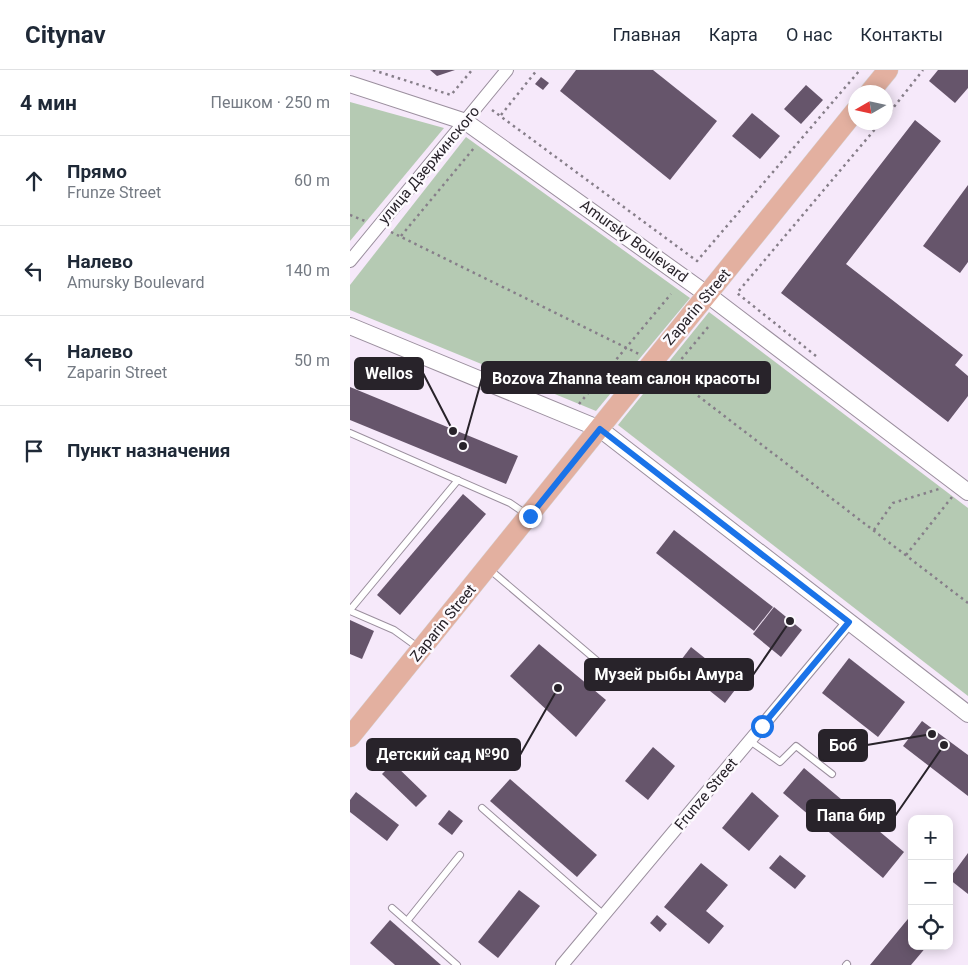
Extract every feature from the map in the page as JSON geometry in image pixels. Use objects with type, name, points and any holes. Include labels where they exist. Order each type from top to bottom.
[{"type":"main road","points":[[876,85],[888,70]]},
{"type":"main road","name":"Zaparin Street","points":[[350,737],[600,429],[652,360],[708,295],[848,120]]},
{"type":"street","name":"улица Дзержинского","points":[[350,261],[507,70]]},
{"type":"street","name":"Amursky Boulevard","points":[[350,84],[466,122],[708,295],[962,490]]},
{"type":"street","points":[[350,326],[600,429],[968,714]]},
{"type":"street","name":"Frunze Street","points":[[562,965],[849,622]]},
{"type":"lane","points":[[350,433],[458,480],[510,504],[530,516]]},
{"type":"lane","points":[[421,650],[394,630],[350,611],[458,480]]},
{"type":"lane","points":[[488,568],[609,671]]},
{"type":"lane","points":[[750,741],[780,762],[796,746],[832,774]]},
{"type":"lane","points":[[482,808],[604,915]]},
{"type":"lane","points":[[407,921],[460,855]]},
{"type":"lane","points":[[392,908],[457,965]]},
{"type":"path","points":[[373,70],[451,94],[472,70]]},
{"type":"path","points":[[501,115],[537,70]]},
{"type":"path","points":[[491,109],[697,261],[860,70]]},
{"type":"path","points":[[893,108],[923,70]]},
{"type":"path","points":[[737,293],[873,130]]},
{"type":"path","points":[[401,236],[474,148]]},
{"type":"path","points":[[350,215],[401,236],[652,360],[968,603]]},
{"type":"path","points":[[569,416],[671,294]]},
{"type":"path","points":[[669,374],[709,326]]},
{"type":"path","points":[[874,530],[893,503],[947,486],[962,490],[906,555]]},
{"type":"green space","points":[[350,102],[444,128],[350,241]]},
{"type":"green space","points":[[466,137],[690,298],[596,411],[350,310],[350,285]]},
{"type":"green space","points":[[709,312],[968,508],[968,696],[618,425]]},
{"type":"building","points":[[430,70],[455,70],[437,76]]},
{"type":"building","points":[[576,70],[653,70],[717,121],[670,180],[560,91]]},
{"type":"building","points":[[938,70],[968,70],[968,88],[955,103],[929,81]]},
{"type":"building","points":[[541,77],[549,83],[543,90],[535,84]]},
{"type":"building","points":[[806,85],[823,100],[801,124],[784,109]]},
{"type":"building","points":[[752,113],[780,136],[760,159],[732,136]]},
{"type":"building","points":[[915,120],[941,141],[846,264],[963,355],[955,365],[968,376],[968,396],[948,422],[781,293]]},
{"type":"building","points":[[968,185],[968,262],[960,273],[923,246]]},
{"type":"building","points":[[350,387],[518,456],[506,484],[350,420]]},
{"type":"building","points":[[463,494],[486,514],[400,615],[377,595]]},
{"type":"building","points":[[674,530],[773,607],[754,631],[656,553]]},
{"type":"building","points":[[774,607],[802,630],[781,657],[753,634]]},
{"type":"building","points":[[350,620],[374,631],[362,659],[350,654]]},
{"type":"building","points":[[539,644],[606,700],[576,737],[510,676]]},
{"type":"building","points":[[691,647],[706,659],[693,675],[678,664]]},
{"type":"building","points":[[849,658],[905,702],[878,737],[822,693]]},
{"type":"building","points":[[723,674],[738,686],[725,703],[710,691]]},
{"type":"building","points":[[922,721],[968,755],[968,796],[903,746]]},
{"type":"building","points":[[653,747],[675,766],[648,800],[625,781]]},
{"type":"building","points":[[393,763],[427,796],[416,807],[382,774]]},
{"type":"building","points":[[804,768],[904,852],[883,878],[783,793]]},
{"type":"building","points":[[510,779],[597,855],[577,877],[490,801]]},
{"type":"building","points":[[356,792],[399,825],[387,841],[350,812],[350,800]]},
{"type":"building","points":[[752,792],[779,816],[749,851],[722,828]]},
{"type":"building","points":[[449,810],[463,821],[452,835],[438,824]]},
{"type":"building","points":[[968,853],[968,894],[953,882],[953,874]]},
{"type":"building","points":[[780,855],[806,876],[795,889],[769,868]]},
{"type":"building","points":[[701,863],[728,885],[706,911],[724,926],[709,944],[664,907]]},
{"type":"building","points":[[519,890],[540,906],[498,958],[478,942]]},
{"type":"building","points":[[657,915],[667,924],[660,932],[650,923]]},
{"type":"building","points":[[908,919],[908,950],[924,950],[911,965],[870,965]]},
{"type":"building","points":[[390,920],[441,965],[395,965],[370,943]]},
{"type":"place","name":"Wellos","points":[[453,431]]},
{"type":"place","name":"Bozova Zhanna team салон красоты","points":[[463,446]]},
{"type":"place","name":"Музей рыбы Амура","points":[[790,621]]},
{"type":"place","name":"Детский сад №90","points":[[558,688]]},
{"type":"place","name":"Боб","points":[[932,734]]},
{"type":"place","name":"Папа бир","points":[[944,745]]},
{"type":"route","points":[[530,516],[600,429],[849,622],[762,726]]}]
